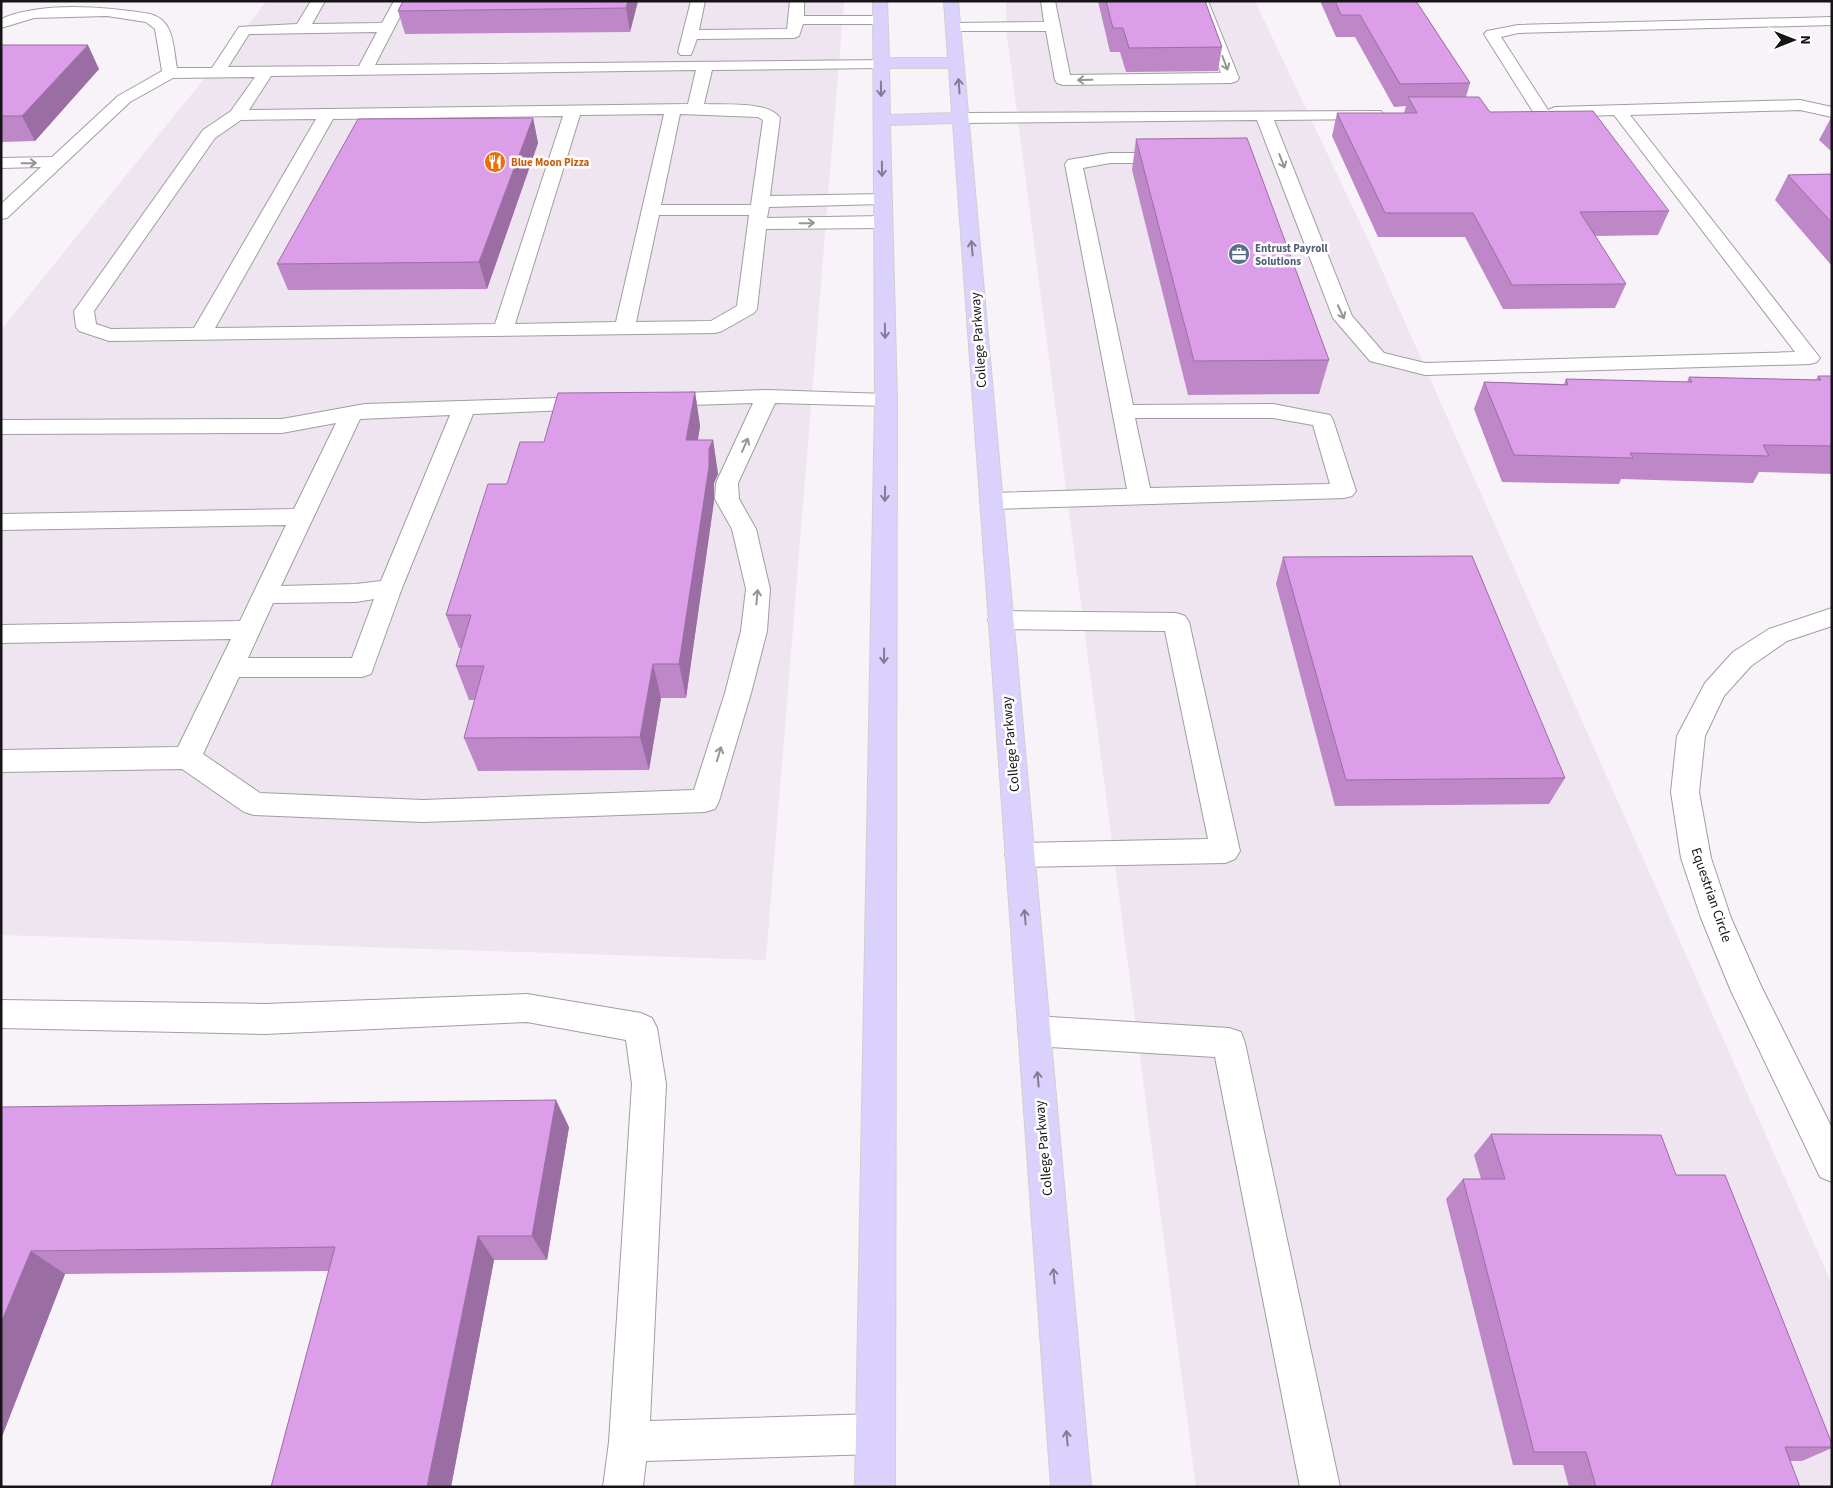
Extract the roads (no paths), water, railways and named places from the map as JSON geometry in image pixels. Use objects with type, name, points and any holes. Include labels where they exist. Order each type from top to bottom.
[{"type":"main road","points":[[875,1487],[886,400],[880,1]]},
{"type":"main road","name":"College Parkway","points":[[952,1],[1071,1487]]},
{"type":"main road","points":[[880,62],[957,63]]},
{"type":"main road","points":[[881,120],[961,118]]},
{"type":"street","points":[[302,29],[318,1]]},
{"type":"street","points":[[365,70],[400,1]]},
{"type":"street","points":[[682,65],[698,1]]},
{"type":"street","points":[[690,35],[794,33],[797,1]]},
{"type":"street","points":[[1048,1],[1063,80],[1231,78],[1201,1]]},
{"type":"street","points":[[5,18],[34,14],[106,12],[150,18],[162,27],[170,73]]},
{"type":"street","points":[[796,20],[880,20]]},
{"type":"street","points":[[1541,112],[1492,34],[1518,28],[1832,21]]},
{"type":"street","points":[[953,27],[1052,26]]},
{"type":"street","points":[[218,72],[244,30],[387,27]]},
{"type":"street","points":[[2,212],[124,99],[170,73],[880,62]]},
{"type":"street","points":[[695,109],[705,65]]},
{"type":"street","points":[[237,115],[673,109],[762,112],[772,118],[758,212],[747,309],[715,327],[109,335],[86,327],[84,311],[209,134],[237,115],[266,71]]},
{"type":"street","points":[[1522,112],[1800,105],[1832,112]]},
{"type":"street","points":[[625,328],[673,109]]},
{"type":"street","points":[[503,330],[573,110]]},
{"type":"street","points":[[1264,116],[1342,318],[1377,357],[1425,369],[1810,358],[1619,111]]},
{"type":"street","points":[[201,334],[327,114]]},
{"type":"street","points":[[961,118],[1393,114]]},
{"type":"street","points":[[1140,496],[1074,164],[1110,158],[1187,158]]},
{"type":"street","points":[[1,163],[57,162]]},
{"type":"street","points":[[650,210],[758,212],[883,211]]},
{"type":"street","points":[[640,401],[767,396],[886,400]]},
{"type":"street","points":[[1,761],[187,758],[254,804],[423,811],[705,801],[738,693],[754,631],[758,589],[744,529],[727,499],[727,483],[767,396]]},
{"type":"street","points":[[1,427],[282,426],[365,412],[610,402]]},
{"type":"street","points":[[230,668],[362,667],[390,588],[464,408]]},
{"type":"street","points":[[992,501],[1344,491],[1322,420],[1273,411],[1123,412]]},
{"type":"street","points":[[187,758],[351,414]]},
{"type":"street","points":[[1,522],[302,517]]},
{"type":"street","points":[[264,595],[356,593],[390,588]]},
{"type":"street","name":"Equestrian Circle","points":[[1832,617],[1778,635],[1742,659],[1714,690],[1692,736],[1684,792],[1696,858],[1716,918],[1747,991],[1832,1165]]},
{"type":"street","points":[[1001,620],[1176,622],[1226,851],[1020,855]]},
{"type":"street","points":[[1,634],[248,630]]},
{"type":"street","points":[[1,1014],[265,1019],[527,1008],[642,1028],[649,1084],[629,1442],[623,1487]]},
{"type":"street","points":[[1034,1031],[1229,1043],[1320,1487]]},
{"type":"street","points":[[629,1442],[875,1434]]},
{"type":"place","name":"Blue Moon Pizza","points":[[495,162]]},
{"type":"place","name":"Entrust Payroll Solutions","points":[[1239,254]]}]
